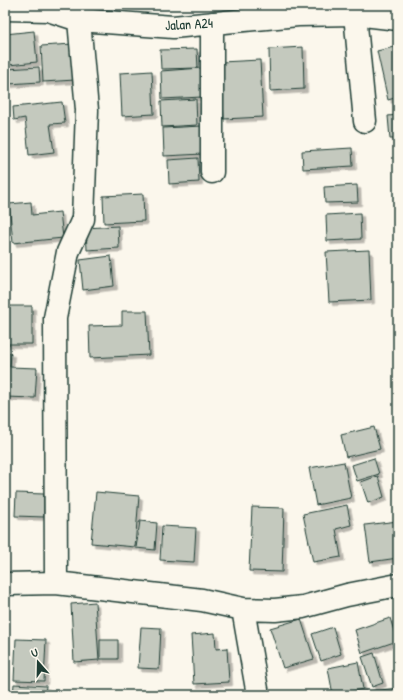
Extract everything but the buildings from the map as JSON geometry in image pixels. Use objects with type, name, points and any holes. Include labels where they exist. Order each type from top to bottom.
[{"type":"street","name":"Jalan A24","points":[[5,9],[48,10],[79,20],[174,27],[298,15],[355,14],[398,19]]},
{"type":"street","points":[[355,14],[365,121]]},
{"type":"street","points":[[56,583],[55,318],[68,252],[83,219],[87,110],[79,20]]},
{"type":"street","points":[[212,23],[212,172]]},
{"type":"street","points":[[5,584],[56,583],[202,600],[243,609],[276,610],[303,606],[347,595],[397,590]]},
{"type":"street","points":[[243,609],[258,695]]}]
